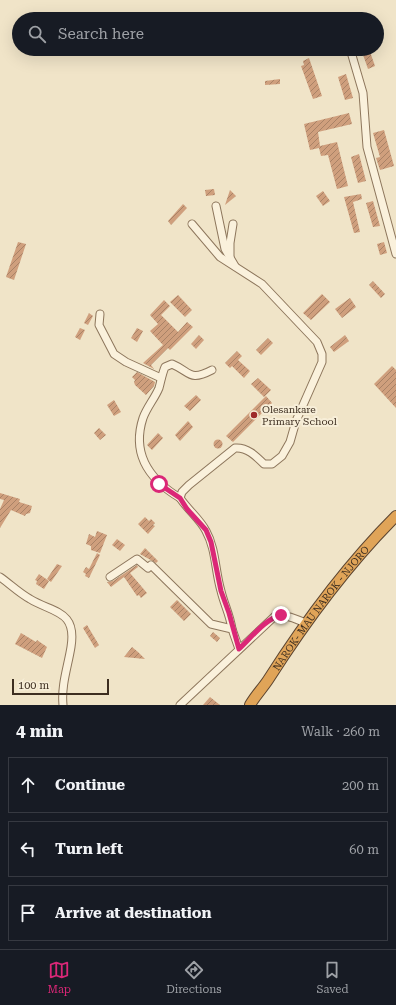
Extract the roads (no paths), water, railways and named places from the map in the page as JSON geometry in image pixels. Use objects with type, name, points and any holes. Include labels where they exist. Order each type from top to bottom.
[{"type":"highway","name":"NAROK- MAU NAROK - NJORO","points":[[250,705],[305,623],[363,552],[396,516]]},
{"type":"street","points":[[352,56],[363,93],[367,147],[396,254]]},
{"type":"street","points":[[216,206],[225,249],[236,268]]},
{"type":"street","points":[[180,498],[189,485],[235,448],[242,447],[256,456],[264,464],[272,464],[282,456],[290,442],[296,421],[322,362],[322,354],[318,342],[262,284],[220,257],[192,224]]},
{"type":"street","points":[[230,258],[230,243],[233,224]]},
{"type":"street","points":[[100,314],[99,324],[114,354],[126,362],[161,378]]},
{"type":"street","points":[[212,370],[200,377],[188,374],[172,364],[165,367],[159,388],[143,419],[140,439],[142,456],[147,470],[159,484],[180,498],[187,509],[206,530],[211,542],[221,591],[239,649]]},
{"type":"street","points":[[110,577],[137,559],[148,568],[151,565],[154,567],[211,624],[232,629]]},
{"type":"street","points":[[0,577],[28,598],[58,610],[67,618],[72,636],[64,679],[63,705]]},
{"type":"street","points":[[180,705],[275,616],[281,615],[290,617],[305,623]]},
{"type":"place","name":"Olesankare Primary School","points":[[254,415]]}]
